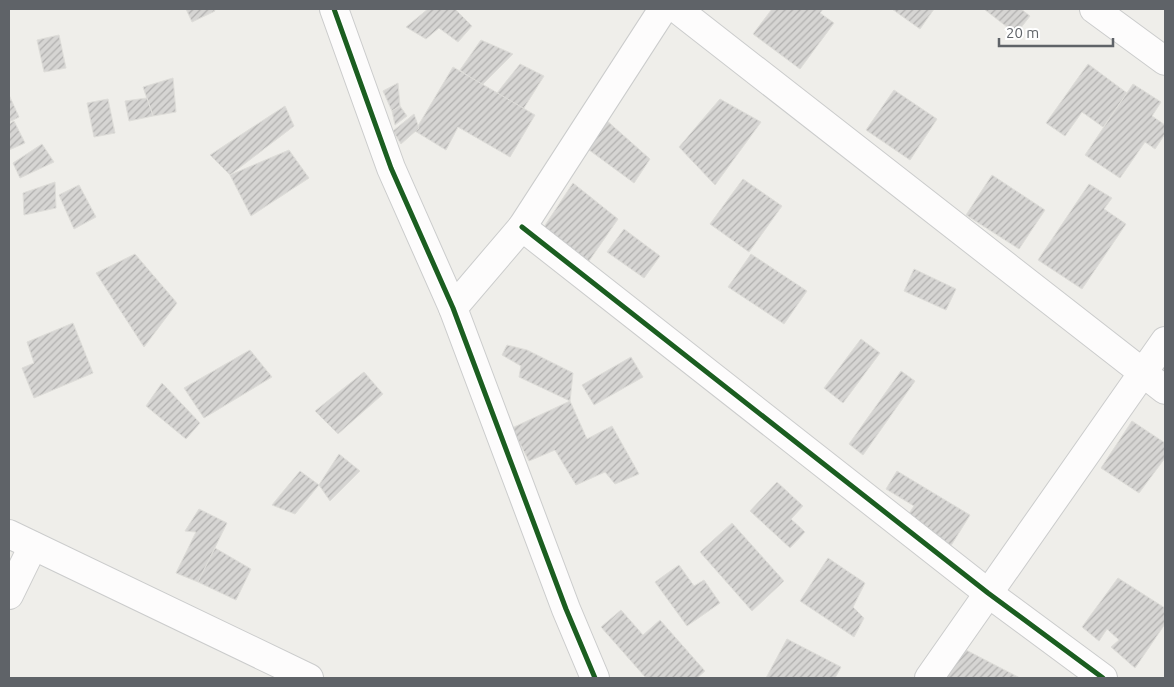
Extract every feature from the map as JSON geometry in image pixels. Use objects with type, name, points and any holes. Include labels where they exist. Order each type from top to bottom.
[{"type":"street","points":[[334,9],[390,168],[453,308],[566,609],[595,678]]},
{"type":"street","points":[[453,308],[522,227],[663,9]]},
{"type":"street","points":[[677,9],[1165,390]]},
{"type":"street","points":[[1094,9],[1165,61]]},
{"type":"street","points":[[522,227],[988,593],[1103,678]]},
{"type":"street","points":[[929,678],[1165,342]]},
{"type":"street","points":[[9,534],[309,678]]},
{"type":"street","points":[[9,595],[33,546]]},
{"type":"building","points":[[186,9],[214,9],[215,11],[192,22]]},
{"type":"building","points":[[428,9],[455,9],[472,26],[458,42],[439,28],[426,39],[406,27]]},
{"type":"building","points":[[772,9],[823,9],[820,13],[834,23],[800,69],[753,34]]},
{"type":"building","points":[[892,9],[934,9],[920,29]]},
{"type":"building","points":[[984,9],[1021,9],[1030,16],[1016,34]]},
{"type":"building","points":[[59,35],[66,68],[44,72],[37,40]]},
{"type":"building","points":[[481,40],[513,54],[481,86],[460,70]]},
{"type":"building","points":[[520,64],[544,76],[522,111],[497,93]]},
{"type":"building","points":[[1088,64],[1127,93],[1103,127],[1082,112],[1065,136],[1046,123]]},
{"type":"building","points":[[453,67],[535,115],[510,157],[458,127],[446,150],[415,131]]},
{"type":"building","points":[[173,78],[176,112],[153,116],[143,87]]},
{"type":"building","points":[[398,83],[400,106],[392,111],[383,91]]},
{"type":"building","points":[[1133,84],[1161,102],[1152,116],[1165,125],[1165,134],[1155,149],[1145,142],[1120,178],[1085,155]]},
{"type":"building","points":[[894,90],[937,119],[910,160],[866,130]]},
{"type":"building","points":[[9,95],[19,117],[9,122]]},
{"type":"building","points":[[147,98],[153,116],[129,121],[125,101]]},
{"type":"building","points":[[108,99],[115,133],[94,137],[87,103]]},
{"type":"building","points":[[720,99],[761,122],[715,185],[679,147]]},
{"type":"building","points":[[285,106],[294,126],[230,175],[210,155]]},
{"type":"building","points":[[400,106],[407,116],[395,125],[392,111]]},
{"type":"building","points":[[414,114],[419,128],[401,144],[393,131]]},
{"type":"building","points":[[605,119],[650,159],[634,183],[585,147]]},
{"type":"building","points":[[14,121],[25,143],[9,150],[9,124]]},
{"type":"building","points":[[42,144],[54,162],[20,178],[13,163]]},
{"type":"building","points":[[289,150],[309,178],[251,216],[230,175]]},
{"type":"building","points":[[992,175],[1045,210],[1019,249],[966,215]]},
{"type":"building","points":[[743,179],[782,206],[749,252],[710,224]]},
{"type":"building","points":[[55,182],[56,208],[24,215],[23,193]]},
{"type":"building","points":[[573,183],[618,219],[589,261],[542,230]]},
{"type":"building","points":[[1089,184],[1112,198],[1104,209],[1126,224],[1082,289],[1038,260]]},
{"type":"building","points":[[79,185],[96,217],[74,229],[59,195]]},
{"type":"building","points":[[624,229],[660,256],[644,278],[607,252]]},
{"type":"building","points":[[135,254],[177,303],[144,347],[96,273]]},
{"type":"building","points":[[751,254],[807,291],[784,324],[728,287]]},
{"type":"building","points":[[914,269],[956,289],[946,310],[904,291]]},
{"type":"building","points":[[73,323],[93,373],[34,398],[22,368],[34,363],[27,342]]},
{"type":"building","points":[[861,339],[880,353],[843,403],[824,388]]},
{"type":"building","points":[[507,345],[527,350],[573,373],[570,401],[519,377],[521,366],[502,355]]},
{"type":"building","points":[[250,350],[272,377],[204,418],[184,388]]},
{"type":"building","points":[[631,357],[643,377],[594,405],[582,385]]},
{"type":"building","points":[[901,371],[915,381],[863,455],[849,444]]},
{"type":"building","points":[[364,372],[383,394],[338,434],[315,411]]},
{"type":"building","points":[[162,383],[200,423],[186,439],[146,406]]},
{"type":"building","points":[[570,401],[587,439],[612,426],[639,474],[615,484],[605,472],[576,485],[555,450],[529,461],[512,428]]},
{"type":"building","points":[[1132,421],[1165,443],[1165,458],[1139,493],[1101,468]]},
{"type":"building","points":[[339,454],[360,471],[330,501],[319,485]]},
{"type":"building","points":[[300,471],[319,485],[295,514],[272,505]]},
{"type":"building","points":[[897,471],[970,515],[947,552],[902,524],[914,506],[886,489]]},
{"type":"building","points":[[777,482],[803,506],[791,519],[805,532],[790,548],[750,511]]},
{"type":"building","points":[[199,509],[227,523],[198,582],[176,573],[196,532],[185,531]]},
{"type":"building","points":[[732,523],[784,581],[752,611],[700,552]]},
{"type":"building","points":[[215,548],[251,569],[236,600],[198,582]]},
{"type":"building","points":[[828,558],[865,583],[853,607],[864,618],[854,637],[800,601]]},
{"type":"building","points":[[679,565],[694,586],[704,580],[720,603],[687,626],[655,582]]},
{"type":"building","points":[[1118,578],[1165,608],[1165,624],[1135,668],[1111,647],[1119,640],[1107,629],[1099,641],[1082,627]]},
{"type":"building","points":[[621,610],[643,635],[660,620],[705,671],[697,678],[646,678],[601,627]]},
{"type":"building","points":[[787,639],[841,667],[835,678],[766,678]]},
{"type":"building","points":[[966,650],[1020,678],[946,678]]},
{"type":"cycle path","points":[[334,9],[391,168],[453,308],[566,609],[595,678]]},
{"type":"cycle path","points":[[522,227],[988,593],[1103,678]]}]
